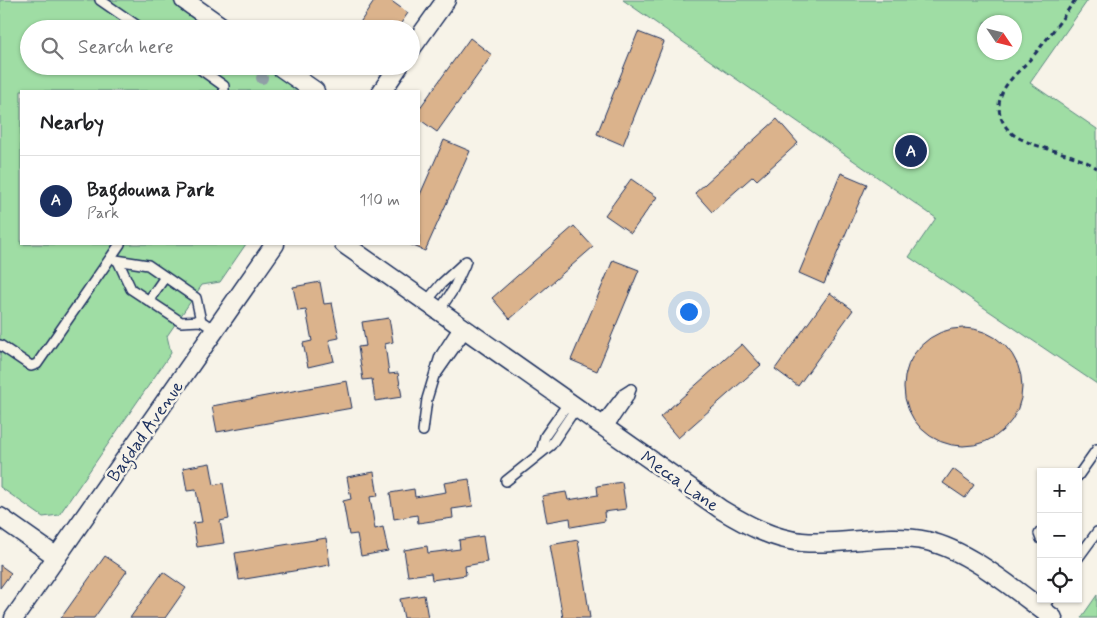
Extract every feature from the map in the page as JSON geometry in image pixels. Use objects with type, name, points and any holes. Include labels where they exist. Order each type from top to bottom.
[{"type":"street","points":[[184,0],[212,20]]},
{"type":"street","points":[[420,36],[446,0]]},
{"type":"street","points":[[292,75],[314,90]]},
{"type":"street","points":[[383,90],[393,75]]},
{"type":"street","name":"Bagdad Avenue","points":[[14,618],[57,557],[208,326],[274,245]]},
{"type":"street","name":"Mecca Lane","points":[[345,245],[722,510],[763,532],[801,542],[883,538],[929,542],[967,558],[1048,609]]},
{"type":"street","points":[[0,517],[57,557]]},
{"type":"lane","points":[[100,0],[129,20]]},
{"type":"lane","points":[[209,75],[224,86],[224,90]]},
{"type":"lane","points":[[0,345],[31,366],[37,364],[114,259],[120,245]]},
{"type":"lane","points":[[114,259],[148,265],[196,298],[208,326]]},
{"type":"lane","points":[[114,259],[131,289],[181,322],[208,326]]},
{"type":"lane","points":[[466,261],[453,290],[432,306],[441,284],[466,261]]},
{"type":"lane","points":[[149,300],[165,277]]},
{"type":"lane","points":[[423,431],[427,399],[440,356],[463,328]]},
{"type":"lane","points":[[506,481],[541,452],[545,436],[573,405]]},
{"type":"lane","points":[[1082,470],[1097,449]]},
{"type":"lane","points":[[1082,553],[1097,532]]},
{"type":"path","points":[[1075,0],[1054,31],[1002,92],[1000,115],[1005,127],[1015,136],[1035,145],[1081,158],[1097,168]]},
{"type":"green space","points":[[0,0],[174,0],[202,20],[20,20],[20,75],[281,75],[303,90],[20,90],[20,245],[245,245],[220,282],[202,285],[167,336],[171,353],[59,515],[43,517],[0,487]]},
{"type":"green space","points":[[623,0],[1088,0],[1030,83],[1097,129],[1097,384],[909,257],[936,218]]},
{"type":"green space","points":[[1097,595],[1097,618],[1081,618]]},
{"type":"building","points":[[375,0],[390,0],[408,13],[403,20],[362,20]]},
{"type":"building","points":[[638,32],[664,42],[623,145],[597,134]]},
{"type":"building","points":[[470,38],[492,55],[437,132],[420,120],[420,108]]},
{"type":"building","points":[[777,119],[798,143],[757,180],[753,176],[712,212],[695,193]]},
{"type":"building","points":[[444,140],[470,151],[425,251],[411,245],[420,245],[420,195]]},
{"type":"building","points":[[841,173],[867,184],[824,284],[799,273]]},
{"type":"building","points":[[631,179],[657,197],[631,233],[605,215]]},
{"type":"building","points":[[574,226],[593,247],[510,319],[492,298]]},
{"type":"building","points":[[613,260],[639,270],[597,371],[571,360]]},
{"type":"building","points":[[320,282],[324,304],[332,303],[339,338],[329,340],[334,361],[308,367],[303,343],[312,341],[306,310],[298,311],[293,287]]},
{"type":"building","points":[[830,293],[853,310],[798,386],[775,369]]},
{"type":"building","points":[[389,318],[393,342],[385,344],[389,374],[398,373],[402,397],[375,401],[372,379],[363,380],[358,347],[366,346],[362,322]]},
{"type":"building","points":[[963,328],[975,329],[986,333],[1005,345],[1017,364],[1021,375],[1021,399],[1017,410],[1005,429],[986,441],[975,445],[963,446],[951,445],[940,441],[921,429],[909,410],[905,399],[904,387],[905,375],[909,364],[921,345],[940,333],[951,329]]},
{"type":"building","points":[[742,344],[761,365],[678,438],[660,417]]},
{"type":"building","points":[[347,381],[352,408],[217,432],[212,406]]},
{"type":"building","points":[[210,463],[214,485],[223,483],[229,519],[220,521],[224,543],[197,547],[193,523],[202,522],[196,490],[187,491],[183,468]]},
{"type":"building","points":[[953,469],[974,485],[965,498],[943,483]]},
{"type":"building","points":[[374,472],[378,496],[370,497],[375,529],[383,527],[388,551],[361,556],[357,534],[349,535],[343,501],[351,499],[347,477]]},
{"type":"building","points":[[469,479],[473,506],[452,509],[453,518],[418,523],[417,515],[394,519],[390,493],[414,489],[415,497],[446,492],[444,483]]},
{"type":"building","points":[[622,482],[626,509],[604,512],[605,521],[571,527],[570,518],[547,522],[542,496],[566,492],[568,500],[598,495],[597,486]]},
{"type":"building","points":[[483,536],[487,562],[465,566],[466,575],[432,580],[431,573],[408,576],[404,550],[427,546],[428,553],[460,549],[459,540]]},
{"type":"building","points":[[326,538],[330,565],[239,580],[235,553]]},
{"type":"building","points":[[578,540],[590,618],[563,618],[550,545]]},
{"type":"building","points":[[105,556],[127,571],[94,618],[61,618]]},
{"type":"building","points":[[0,565],[11,573],[0,588]]},
{"type":"building","points":[[163,572],[186,588],[165,618],[130,618]]},
{"type":"building","points":[[424,595],[428,618],[404,618],[400,599]]},
{"type":"place","name":"Bagdouma Park","points":[[911,151]]}]
